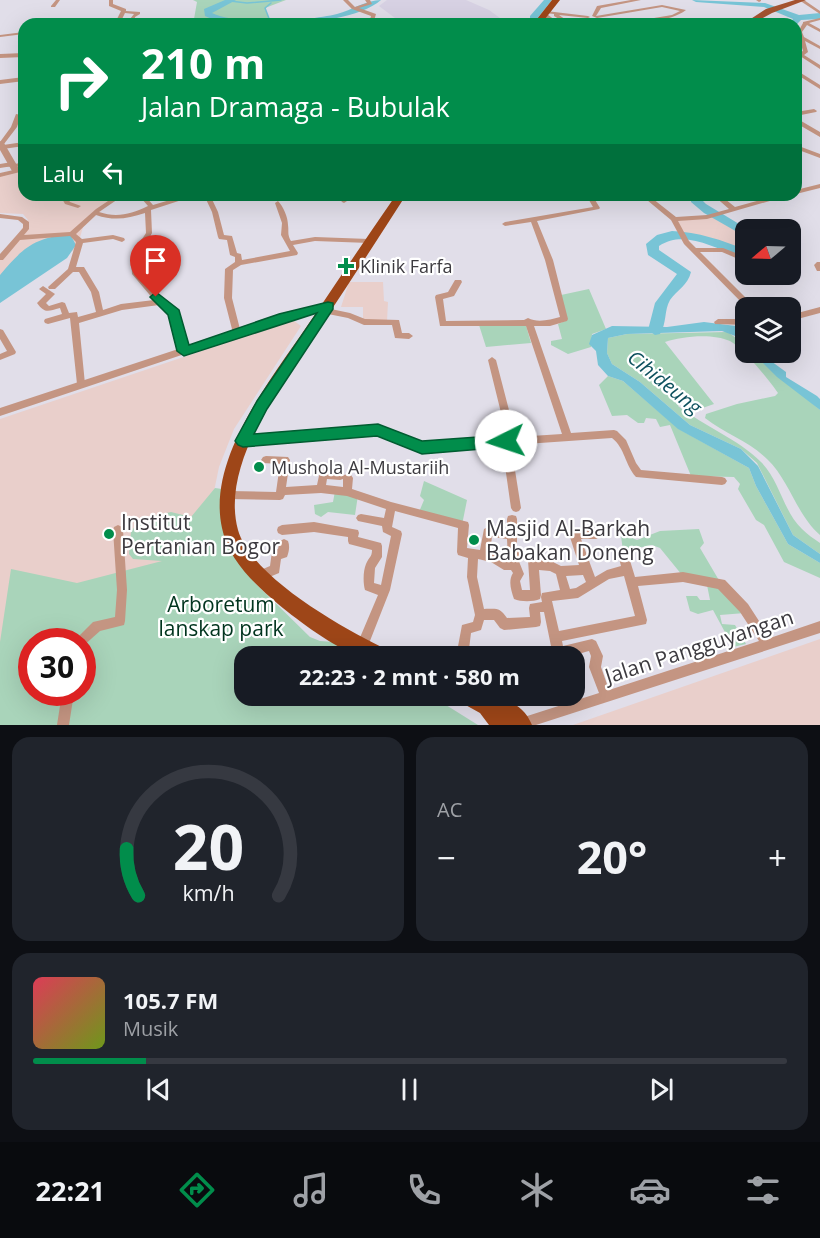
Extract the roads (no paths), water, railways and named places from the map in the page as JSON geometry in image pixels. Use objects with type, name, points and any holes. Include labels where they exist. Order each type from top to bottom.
[{"type":"highway","points":[[545,18],[551,13],[556,0]]},
{"type":"highway","points":[[358,646],[339,637],[306,614],[260,576],[231,535],[229,495],[231,472],[243,441],[262,405],[397,201]]},
{"type":"highway","points":[[489,706],[514,725]]},
{"type":"main road","points":[[758,18],[774,9],[803,0]]},
{"type":"street","points":[[53,6],[58,0]]},
{"type":"street","points":[[111,0],[111,5],[123,12],[138,13],[135,18]]},
{"type":"street","points":[[345,0],[374,15],[373,18]]},
{"type":"street","points":[[358,8],[370,3],[367,0]]},
{"type":"street","points":[[591,18],[599,7],[615,2],[639,0]]},
{"type":"street","points":[[803,0],[820,12]]},
{"type":"street","points":[[593,2],[599,7]]},
{"type":"street","points":[[551,13],[591,18],[662,6],[684,10],[658,18]]},
{"type":"street","points":[[120,18],[123,12]]},
{"type":"street","points":[[551,13],[554,18]]},
{"type":"street","points":[[551,13],[560,18]]},
{"type":"street","points":[[805,22],[820,19]]},
{"type":"street","points":[[805,22],[820,31]]},
{"type":"street","points":[[802,32],[805,22]]},
{"type":"street","points":[[0,36],[18,34]]},
{"type":"street","points":[[802,37],[820,48]]},
{"type":"street","points":[[802,39],[806,52],[802,54]]},
{"type":"street","points":[[0,56],[18,54]]},
{"type":"street","points":[[802,58],[820,68]]},
{"type":"street","points":[[802,75],[820,87]]},
{"type":"street","points":[[0,82],[18,80]]},
{"type":"street","points":[[802,113],[814,111]]},
{"type":"street","points":[[2,144],[14,127],[18,115]]},
{"type":"street","points":[[802,124],[820,135]]},
{"type":"street","points":[[2,144],[18,144]]},
{"type":"street","points":[[2,144],[18,167]]},
{"type":"street","points":[[802,146],[806,150]]},
{"type":"street","points":[[802,149],[820,156]]},
{"type":"street","points":[[0,166],[18,167]]},
{"type":"street","points":[[0,175],[18,167]]},
{"type":"street","points":[[802,190],[820,186]]},
{"type":"street","points":[[66,201],[78,206]]},
{"type":"street","points":[[18,238],[72,234],[95,213],[113,201]]},
{"type":"street","points":[[146,201],[150,208],[149,232],[135,256],[136,274],[174,314],[184,351]]},
{"type":"street","points":[[95,213],[106,218],[124,219],[174,201]]},
{"type":"street","points":[[210,201],[221,237],[230,238],[234,255],[238,256],[239,263]]},
{"type":"street","points":[[506,224],[597,208],[593,201]]},
{"type":"street","points":[[652,201],[674,219],[686,242],[741,297]]},
{"type":"street","points":[[723,201],[732,208]]},
{"type":"street","points":[[674,219],[714,215],[721,211],[761,201]]},
{"type":"street","points":[[237,333],[228,292],[229,269],[239,263],[293,254],[290,243],[287,243],[284,235],[285,223],[278,203]]},
{"type":"street","points":[[0,216],[26,220],[26,229],[1,256]]},
{"type":"street","points":[[458,282],[451,294],[439,297],[443,324],[550,322],[564,319],[549,260],[533,219]]},
{"type":"street","points":[[72,234],[80,241],[113,237],[122,240]]},
{"type":"street","points":[[290,243],[315,239],[369,241]]},
{"type":"street","points":[[52,287],[71,270],[80,241]]},
{"type":"street","points":[[693,250],[723,250],[735,255]]},
{"type":"street","points":[[820,264],[818,265],[820,269]]},
{"type":"street","points":[[71,270],[81,269],[95,292],[100,314]]},
{"type":"street","points":[[44,290],[51,294],[41,303],[47,309],[62,305],[67,316]]},
{"type":"street","points":[[75,321],[121,307],[161,302]]},
{"type":"street","points":[[0,412],[237,333],[327,309],[364,322],[396,322],[398,336],[409,336]]},
{"type":"street","points":[[801,315],[820,310]]},
{"type":"street","points":[[48,321],[74,314],[76,359],[81,384]]},
{"type":"street","points":[[528,321],[567,436]]},
{"type":"street","points":[[718,322],[735,322]]},
{"type":"street","points":[[0,332],[4,344],[12,352],[0,357]]},
{"type":"street","points":[[492,360],[509,441],[516,508]]},
{"type":"street","points":[[243,441],[378,430],[422,447],[567,436],[616,435],[639,474],[722,481]]},
{"type":"street","points":[[229,495],[280,496],[285,460],[266,460]]},
{"type":"street","points":[[321,489],[323,474],[344,477],[346,492]]},
{"type":"street","points":[[281,491],[321,489],[346,492],[464,527],[462,552],[494,557],[504,565],[513,559],[533,556],[536,595],[518,596],[515,580],[519,574],[513,559],[512,519]]},
{"type":"street","points":[[363,646],[384,592],[397,534],[387,530],[391,506]]},
{"type":"street","points":[[361,518],[388,523]]},
{"type":"street","points":[[282,530],[314,527],[354,533],[352,541],[378,546],[377,557],[370,566],[369,585],[375,591],[384,592]]},
{"type":"street","points":[[95,628],[120,621],[122,590],[118,530]]},
{"type":"street","points":[[464,646],[466,629],[477,626],[480,615],[472,577],[488,532],[512,535]]},
{"type":"street","points":[[593,584],[574,534],[596,534]]},
{"type":"street","points":[[260,576],[275,569],[276,555],[283,554],[284,544]]},
{"type":"street","points":[[555,637],[642,620],[623,554]]},
{"type":"street","points":[[534,564],[551,566],[560,572],[586,570]]},
{"type":"street","points":[[557,646],[546,597],[578,592],[607,575],[627,570]]},
{"type":"street","points":[[560,572],[566,594]]},
{"type":"street","points":[[631,582],[683,577],[721,584],[744,608],[767,644]]},
{"type":"street","points":[[480,615],[497,614],[504,624],[536,622],[534,608],[548,606]]},
{"type":"street","name":"Jalan Pangguyangan","points":[[514,725],[820,627]]},
{"type":"street","points":[[585,647],[592,645],[597,656],[595,667],[606,697]]},
{"type":"street","points":[[63,725],[66,706]]},
{"type":"water","points":[[70,234],[76,245],[67,258],[0,303],[0,275],[22,251],[47,238]]},
{"type":"water","points":[[704,322],[735,326],[735,336],[722,331],[627,334],[608,338],[607,353],[612,364],[640,382],[690,425],[741,449],[758,466],[793,535],[820,554],[820,563],[788,544],[756,486],[749,468],[678,429],[623,381],[608,376],[598,365],[596,351],[589,344],[592,335],[612,326],[667,327]]},
{"type":"water","points":[[763,363],[774,363],[786,372],[786,377],[817,396],[820,399],[820,410],[777,377]]},
{"type":"waterway","points":[[216,18],[207,11],[232,0]]},
{"type":"waterway","points":[[230,1],[247,3],[281,0]]},
{"type":"waterway","points":[[329,18],[348,13],[377,0]]},
{"type":"waterway","points":[[533,18],[548,0]]},
{"type":"waterway","points":[[696,0],[765,5],[798,18]]},
{"type":"waterway","points":[[269,18],[265,8],[271,3]]},
{"type":"waterway","points":[[798,18],[820,16]]},
{"type":"waterway","points":[[697,201],[702,207],[735,225]]},
{"type":"waterway","points":[[655,330],[659,323],[662,303],[679,284],[684,272],[653,252],[652,244],[672,235],[685,236],[735,251]]},
{"type":"place","name":"Klinik Farfa","points":[[346,266]]},
{"type":"place","name":"Mushola Al-Mustariih","points":[[259,467]]},
{"type":"place","name":"Institut Pertanian Bogor","points":[[109,534]]},
{"type":"place","name":"Masjid Al-Barkah Babakan Doneng","points":[[474,540]]},
{"type":"water label","name":"Cihideung","points":[[665,382]]},
{"type":"park label","name":"Arboretum lanskap park","points":[[221,616]]}]
